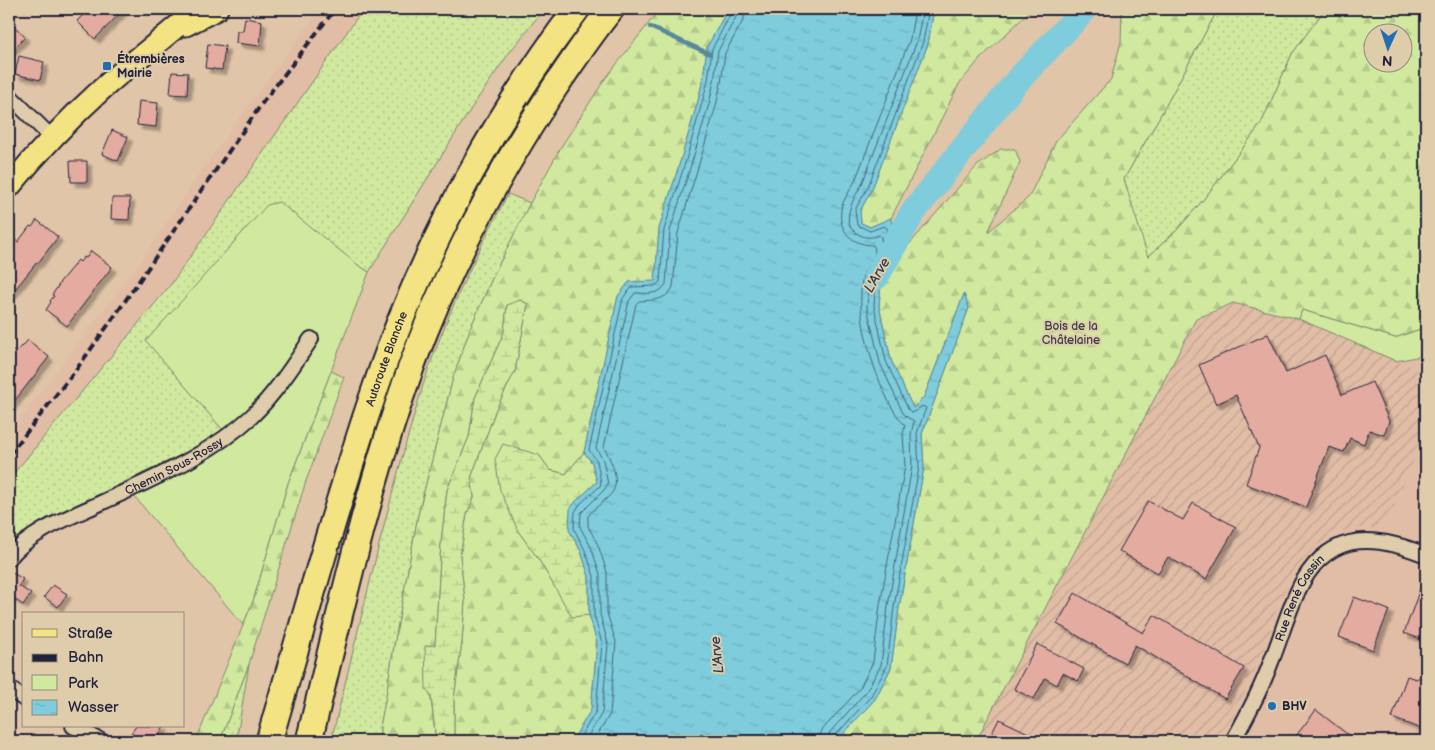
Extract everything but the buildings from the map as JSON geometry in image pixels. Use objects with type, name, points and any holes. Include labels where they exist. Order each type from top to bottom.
[{"type":"highway","name":"Autoroute Blanche","points":[[269,741],[325,547],[372,397],[402,319],[431,251],[477,160],[527,78],[577,9]]},
{"type":"highway","name":"Autoroute Blanche","points":[[309,741],[358,541],[375,480],[399,403],[430,320],[450,272],[503,171],[534,119],[572,62],[611,9]]},
{"type":"highway","points":[[251,741],[317,523],[336,468],[402,319]]},
{"type":"highway","points":[[280,741],[325,547]]},
{"type":"main road","points":[[9,187],[52,138],[100,90],[197,9]]},
{"type":"main road","points":[[168,35],[217,9]]},
{"type":"street","points":[[9,95],[52,138]]},
{"type":"street","name":"Chemin Sous-Rossy","points":[[9,558],[22,544],[41,532],[218,444],[252,416],[266,401],[310,338]]},
{"type":"street","name":"Rue René Cassin","points":[[1233,741],[1258,694],[1271,664],[1297,592],[1310,570],[1320,559],[1338,547],[1366,540],[1383,541],[1398,545],[1426,556]]},
{"type":"street","points":[[9,688],[22,697]]},
{"type":"street","points":[[77,728],[101,741]]},
{"type":"shaded area","points":[[321,9],[363,9],[172,283],[9,479],[9,434],[140,262],[206,164]]},
{"type":"shaded area","points":[[1233,303],[1299,319],[1426,372],[1426,432],[1390,517],[1373,528],[1353,528],[1324,541],[1317,545],[1299,565],[1284,592],[1274,616],[1269,638],[1237,710],[1219,741],[976,741],[1196,319]]},
{"type":"shaded area","points":[[1426,355],[1426,372],[1396,361]]},
{"type":"shaded area","points":[[1426,432],[1426,741],[1219,741],[1237,710],[1269,638],[1274,616],[1284,592],[1299,565],[1317,545],[1324,541],[1353,528],[1373,528],[1390,517]]},
{"type":"green space","points":[[363,9],[544,9],[509,53],[472,107],[369,272],[358,265],[146,340],[222,429],[217,434],[198,447],[62,512],[17,537],[9,544],[9,479],[172,283]]},
{"type":"green space","points":[[660,9],[728,9],[707,47],[698,101],[659,229],[655,282],[629,282],[618,296],[584,452],[566,474],[550,470],[539,455],[518,531],[539,560],[572,616],[589,615],[597,643],[591,710],[572,741],[454,741],[454,698],[462,642],[465,601],[460,556],[467,514],[474,497],[471,478],[496,409],[515,371],[528,304],[520,300],[507,305],[504,332],[475,398],[469,437],[447,490],[441,543],[435,646],[425,647],[436,741],[380,741],[380,727],[418,515],[453,378],[470,329],[495,272],[561,147],[605,79]]},
{"type":"green space","points":[[934,9],[1032,9],[980,59],[959,84],[891,218],[870,227],[861,223],[860,211],[872,189],[928,44]]},
{"type":"green space","name":"Bois de la Châtelaine","points":[[1122,9],[1218,9],[1124,179],[1148,257],[1177,230],[1204,199],[1261,124],[1292,54],[1325,9],[1426,9],[1426,327],[1395,338],[1302,310],[1299,319],[1233,303],[1196,319],[976,741],[837,741],[875,699],[891,668],[899,608],[924,467],[922,434],[969,308],[964,294],[924,397],[913,408],[891,360],[879,306],[881,281],[895,261],[977,166],[1001,149],[1015,149],[1020,162],[988,232],[1029,197],[1056,141],[1111,79],[1121,42]]},
{"type":"green space","points":[[1218,9],[1325,9],[1292,54],[1261,124],[1204,199],[1177,230],[1147,258],[1124,179]]},
{"type":"green space","points":[[508,194],[530,203],[495,272],[470,329],[453,378],[418,515],[380,727],[380,741],[331,741],[385,522],[408,435],[429,367],[460,291]]},
{"type":"green space","points":[[279,202],[369,272],[288,483],[253,601],[243,625],[123,483],[198,447],[222,429],[146,341],[267,205]]},
{"type":"green space","points":[[520,300],[528,304],[515,371],[496,409],[471,478],[474,497],[467,514],[460,556],[465,601],[462,642],[454,698],[454,741],[436,741],[431,696],[426,689],[425,646],[435,645],[441,543],[447,490],[469,437],[475,398],[504,332],[507,305]]},
{"type":"green space","points":[[1302,310],[1395,338],[1426,327],[1426,355],[1396,361],[1299,319]]},
{"type":"green space","points":[[331,371],[344,377],[306,481],[249,664],[220,741],[196,741],[253,601],[288,483]]},
{"type":"green space","points":[[503,444],[539,455],[550,470],[566,474],[584,452],[592,463],[597,482],[576,501],[569,530],[581,551],[589,577],[589,615],[572,617],[539,560],[518,531],[500,490],[495,459]]},
{"type":"green space","points":[[249,664],[235,741],[220,741]]},
{"type":"water","points":[[728,9],[934,9],[928,44],[872,189],[860,211],[861,223],[870,227],[891,218],[895,261],[881,281],[879,306],[891,360],[913,408],[924,397],[964,294],[969,308],[922,434],[924,467],[899,608],[891,668],[875,699],[837,741],[572,741],[591,710],[597,643],[589,615],[589,577],[581,551],[569,530],[570,509],[597,482],[592,463],[584,452],[618,296],[629,282],[655,281],[659,229],[698,101],[707,47]]},
{"type":"waterway","name":"L'Arve","points":[[876,277],[913,212],[1017,81],[1085,9]]},
{"type":"waterway","points":[[650,27],[710,54]]},
{"type":"railway","points":[[9,455],[78,367],[263,102],[335,9]]},
{"type":"place","name":"Étrembières Mairie","points":[[107,66]]},
{"type":"place","name":"BHV","points":[[1272,706]]}]
